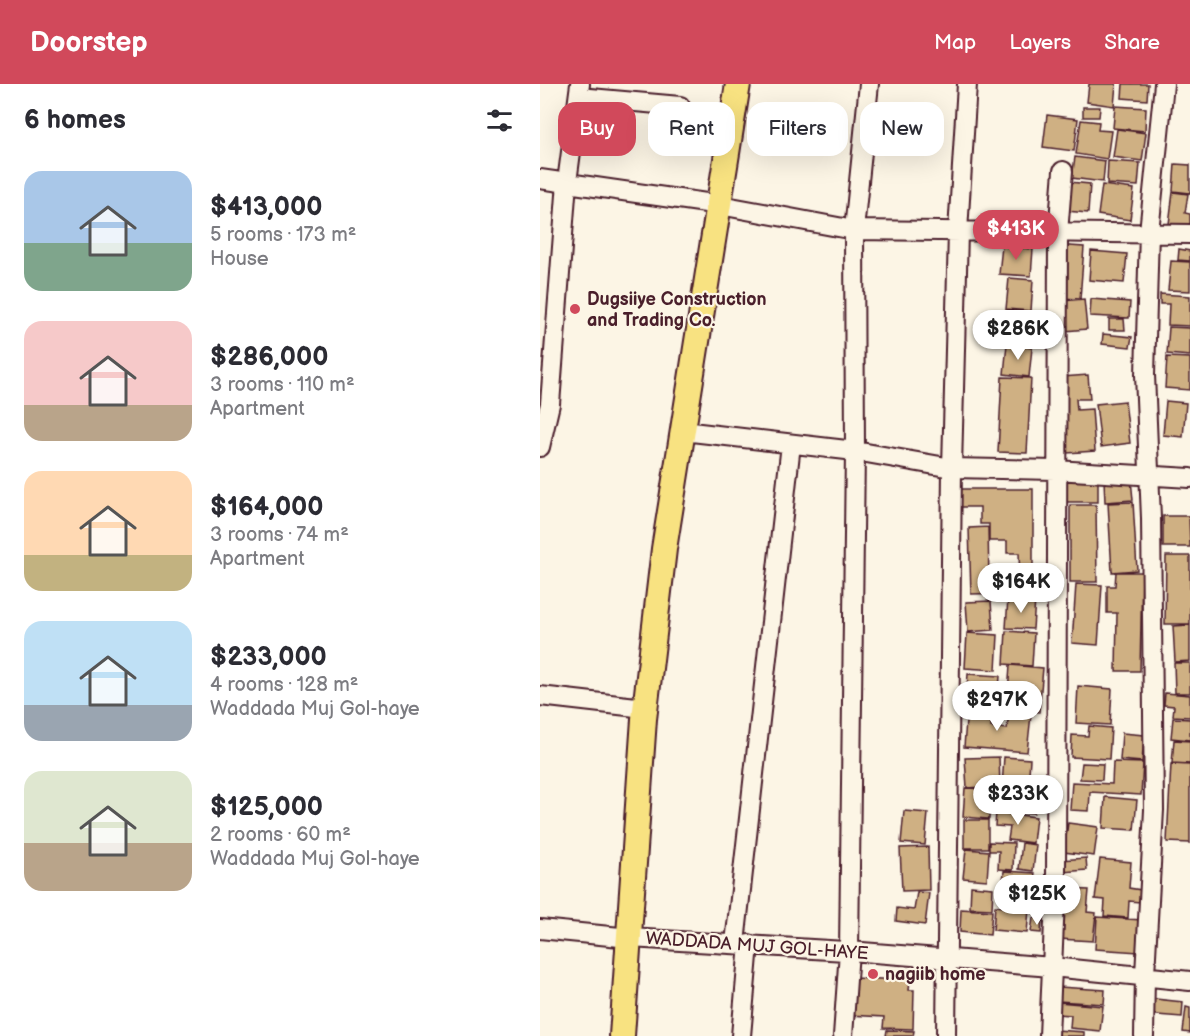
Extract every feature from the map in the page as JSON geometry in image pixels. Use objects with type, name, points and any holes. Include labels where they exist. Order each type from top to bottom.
[{"type":"main road","points":[[622,1036],[645,708],[664,549],[738,84]]},
{"type":"street","points":[[843,1036],[849,951],[855,451],[854,230],[869,84]]},
{"type":"street","points":[[946,1036],[945,960],[952,468],[958,232],[967,84]]},
{"type":"street","points":[[1144,1036],[1154,810],[1145,375],[1149,232],[1164,84]]},
{"type":"street","points":[[540,447],[550,404],[567,182],[579,90],[655,102]]},
{"type":"street","points":[[1049,1036],[1056,877],[1058,617],[1055,470],[1058,232],[1063,171]]},
{"type":"street","points":[[540,179],[720,205],[854,230],[1190,234]]},
{"type":"street","points":[[683,431],[855,451],[952,468],[1055,470],[1190,478]]},
{"type":"street","points":[[741,1036],[742,944],[792,444]]},
{"type":"street","points":[[540,696],[645,708]]},
{"type":"street","name":"WADDADA MUJ GOL-HAYE","points":[[540,928],[630,938],[849,951],[1145,974],[1190,981]]},
{"type":"building","points":[[1089,84],[1116,84],[1114,106],[1087,102]]},
{"type":"building","points":[[1123,84],[1148,84],[1147,100],[1122,98]]},
{"type":"building","points":[[1115,106],[1146,108],[1145,131],[1113,128]]},
{"type":"building","points":[[1083,107],[1100,107],[1099,117],[1083,117]]},
{"type":"building","points":[[1047,115],[1078,119],[1074,151],[1043,147]]},
{"type":"building","points":[[1081,120],[1099,122],[1098,130],[1111,131],[1107,159],[1076,154]]},
{"type":"building","points":[[1117,129],[1146,133],[1142,161],[1113,157]]},
{"type":"building","points":[[1075,157],[1105,161],[1103,182],[1072,178]]},
{"type":"building","points":[[1108,161],[1140,163],[1138,186],[1107,184]]},
{"type":"building","points":[[1175,164],[1190,165],[1190,193],[1173,191]]},
{"type":"building","points":[[1069,182],[1090,184],[1088,213],[1066,211]]},
{"type":"building","points":[[1102,185],[1134,189],[1130,220],[1098,215]]},
{"type":"building","points":[[1173,192],[1188,194],[1185,213],[1190,214],[1190,226],[1169,224]]},
{"type":"building","points":[[1055,245],[1084,247],[1080,299],[1060,298]]},
{"type":"building","points":[[1002,246],[1033,249],[1031,276],[999,274]]},
{"type":"building","points":[[1179,249],[1190,251],[1190,261],[1178,260]]},
{"type":"building","points":[[1091,251],[1127,254],[1124,283],[1089,280]]},
{"type":"building","points":[[1171,261],[1190,262],[1190,291],[1168,290]]},
{"type":"building","points":[[1009,278],[1033,280],[1031,311],[1006,309]]},
{"type":"building","points":[[1160,294],[1190,296],[1190,326],[1168,325],[1169,304],[1160,304]]},
{"type":"building","points":[[1084,299],[1087,329],[1065,331],[1062,301]]},
{"type":"building","points":[[1091,299],[1130,302],[1129,318],[1090,316]]},
{"type":"building","points":[[1006,310],[1039,313],[1037,345],[1003,342]]},
{"type":"building","points":[[1109,319],[1124,319],[1125,330],[1109,330]]},
{"type":"building","points":[[1169,327],[1190,328],[1190,356],[1167,354]]},
{"type":"building","points":[[1103,334],[1132,337],[1130,347],[1102,344]]},
{"type":"building","points":[[1007,344],[1032,348],[1029,377],[1004,374]]},
{"type":"building","points":[[1167,357],[1190,358],[1190,390],[1165,388]]},
{"type":"building","points":[[1088,375],[1090,399],[1076,399],[1077,410],[1092,409],[1095,451],[1067,453],[1062,377]]},
{"type":"building","points":[[1002,377],[1031,378],[1027,453],[998,452]]},
{"type":"building","points":[[1125,401],[1130,443],[1101,447],[1096,404]]},
{"type":"building","points":[[1166,401],[1186,403],[1183,437],[1163,435]]},
{"type":"building","points":[[1131,479],[1133,500],[1105,502],[1104,480]]},
{"type":"building","points":[[1064,480],[1098,480],[1098,502],[1064,502]]},
{"type":"building","points":[[961,489],[1033,489],[1033,581],[1020,581],[1019,553],[1007,553],[1007,541],[989,541],[989,524],[980,524],[980,507],[960,507]]},
{"type":"building","points":[[1133,502],[1137,570],[1112,572],[1108,503]]},
{"type":"building","points":[[1070,505],[1096,505],[1097,582],[1070,582]]},
{"type":"building","points":[[1163,516],[1189,516],[1190,547],[1163,547]]},
{"type":"building","points":[[988,527],[989,581],[1008,581],[1008,593],[971,594],[969,528]]},
{"type":"building","points":[[1166,556],[1190,556],[1190,624],[1165,624]]},
{"type":"building","points":[[1116,572],[1142,572],[1140,671],[1116,671],[1117,613],[1107,613],[1107,586],[1115,586]]},
{"type":"building","points":[[1076,584],[1102,585],[1098,645],[1072,643]]},
{"type":"building","points":[[1008,598],[1035,599],[1033,629],[1006,628]]},
{"type":"building","points":[[991,601],[993,630],[968,632],[966,602]]},
{"type":"building","points":[[1190,625],[1190,661],[1175,662],[1173,626]]},
{"type":"building","points":[[1006,631],[1034,633],[1032,666],[1004,664]]},
{"type":"building","points":[[967,633],[998,635],[996,670],[965,668]]},
{"type":"building","points":[[1174,663],[1190,663],[1190,693],[1175,693]]},
{"type":"building","points":[[1010,665],[1043,668],[1039,712],[1007,709]]},
{"type":"building","points":[[968,674],[1000,676],[998,703],[966,701]]},
{"type":"building","points":[[1078,686],[1112,689],[1110,725],[1076,723]]},
{"type":"building","points":[[1165,693],[1190,695],[1190,717],[1173,716],[1174,706],[1164,705]]},
{"type":"building","points":[[967,708],[992,711],[991,727],[1007,729],[1009,713],[1031,715],[1027,752],[964,747]]},
{"type":"building","points":[[1173,718],[1190,719],[1190,740],[1171,738]]},
{"type":"building","points":[[1089,726],[1111,728],[1109,759],[1071,757],[1072,735],[1088,736]]},
{"type":"building","points":[[1122,733],[1144,735],[1142,762],[1120,760]]},
{"type":"building","points":[[1174,740],[1190,741],[1190,764],[1172,763]]},
{"type":"building","points":[[999,757],[1000,786],[967,788],[965,758]]},
{"type":"building","points":[[1004,757],[1030,759],[1028,788],[1002,787]]},
{"type":"building","points":[[1113,762],[1143,763],[1141,795],[1090,792],[1089,811],[1070,810],[1072,782],[1112,784]]},
{"type":"building","points":[[1082,763],[1103,764],[1102,780],[1080,779]]},
{"type":"building","points":[[1171,764],[1190,765],[1190,843],[1167,842]]},
{"type":"building","points":[[965,788],[990,789],[989,819],[963,817]]},
{"type":"building","points":[[1004,789],[1036,790],[1034,813],[1003,811]]},
{"type":"building","points":[[1105,797],[1137,800],[1134,830],[1103,828]]},
{"type":"building","points":[[904,811],[928,813],[925,845],[901,843]]},
{"type":"building","points":[[996,812],[1036,817],[1033,843],[1008,840],[1010,827],[995,826]]},
{"type":"building","points":[[964,820],[988,820],[988,848],[964,848]]},
{"type":"building","points":[[1068,823],[1098,827],[1094,856],[1064,852]]},
{"type":"building","points":[[989,842],[1014,843],[1013,870],[998,869],[999,851],[989,851]]},
{"type":"building","points":[[1022,843],[1036,845],[1033,871],[1019,869]]},
{"type":"building","points":[[928,847],[929,890],[902,891],[900,848]]},
{"type":"building","points":[[966,849],[989,851],[987,880],[963,878]]},
{"type":"building","points":[[1086,858],[1087,870],[1062,872],[1061,860]]},
{"type":"building","points":[[1100,859],[1131,862],[1129,888],[1141,890],[1140,902],[1129,901],[1128,918],[1104,916],[1105,900],[1095,899]]},
{"type":"building","points":[[1004,871],[1035,873],[1032,904],[1001,902]]},
{"type":"building","points":[[971,886],[993,888],[992,909],[970,908]]},
{"type":"building","points":[[1063,889],[1089,890],[1087,912],[1096,913],[1093,941],[1059,939]]},
{"type":"building","points":[[917,892],[929,893],[925,925],[896,921],[897,908],[914,910]]},
{"type":"building","points":[[995,906],[1029,909],[1027,933],[993,930]]},
{"type":"building","points":[[961,909],[992,911],[990,935],[960,932]]},
{"type":"building","points":[[1097,917],[1142,920],[1139,952],[1095,949]]},
{"type":"building","points":[[1033,918],[1042,919],[1041,933],[1031,932]]},
{"type":"building","points":[[851,978],[910,980],[909,990],[914,990],[913,1029],[883,1028],[884,1017],[849,1015]]},
{"type":"building","points":[[1059,987],[1105,990],[1104,1004],[1058,1001]]},
{"type":"building","points":[[1146,998],[1183,1002],[1182,1017],[1144,1014]]},
{"type":"building","points":[[1058,1002],[1103,1006],[1100,1031],[1070,1028],[1071,1015],[1057,1014]]},
{"type":"building","points":[[1186,1007],[1190,1008],[1190,1033],[1183,1032]]},
{"type":"building","points":[[887,1030],[914,1031],[913,1036],[886,1036]]},
{"type":"building","points":[[1056,1030],[1084,1032],[1084,1036],[1056,1036]]},
{"type":"place","name":"Dugsiiye Construction and Trading Co.","points":[[575,309]]},
{"type":"place","name":"nagiib home","points":[[873,974]]}]
